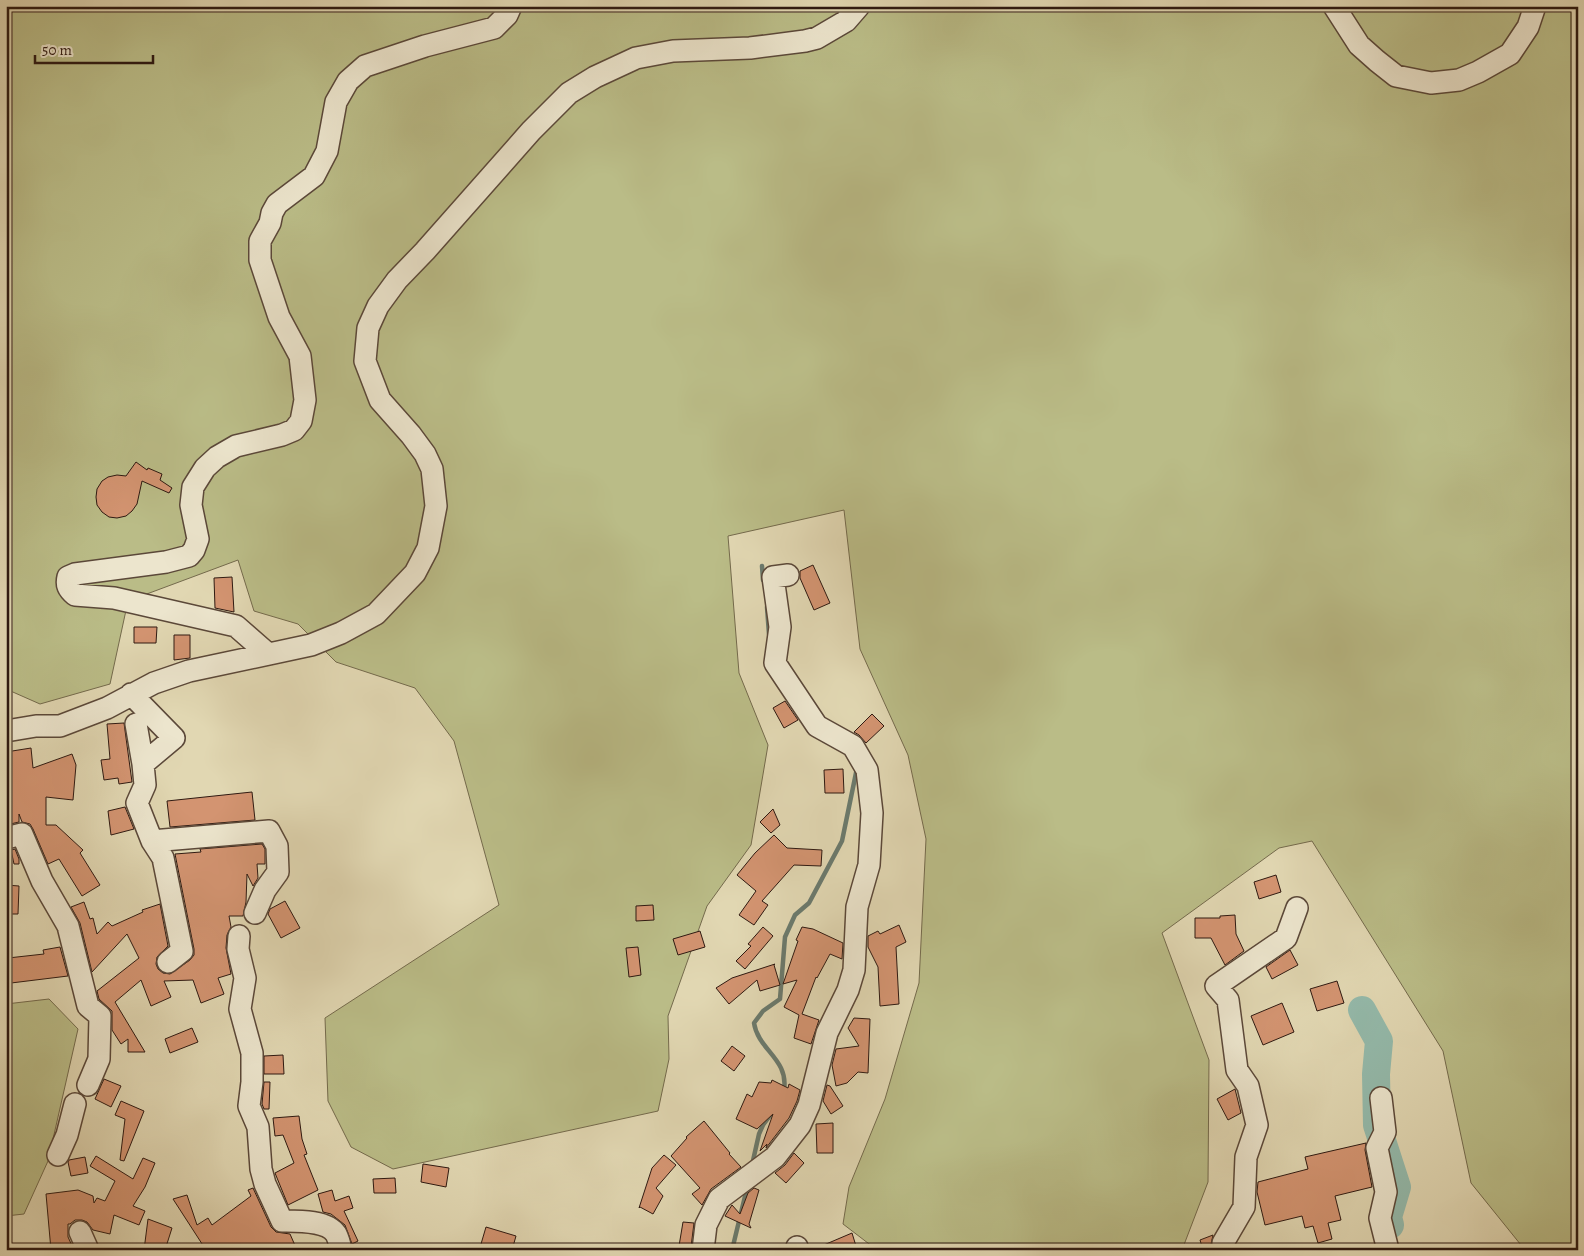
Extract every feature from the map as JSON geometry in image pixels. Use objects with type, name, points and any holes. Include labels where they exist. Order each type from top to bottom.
[{"type":"street","points":[[268,654],[236,626],[114,598],[75,595],[69,590],[68,576],[166,562],[189,556],[194,550],[198,539],[191,504],[193,487],[205,468],[217,457],[236,446],[282,435],[294,430],[301,421],[305,400],[300,356],[279,317],[260,260],[260,241],[270,223],[272,213],[277,204],[314,176],[327,151],[336,102],[348,81],[365,66],[425,46],[494,28],[507,15],[511,6]]},
{"type":"street","points":[[6,731],[36,726],[60,726],[107,708],[154,683],[189,671],[311,645],[341,633],[376,614],[415,573],[428,548],[434,526],[436,506],[432,469],[425,454],[380,400],[366,361],[368,328],[378,306],[397,280],[531,131],[569,94],[595,77],[636,58],[673,51],[750,48],[817,38],[846,21],[859,6]]},
{"type":"street","points":[[1334,6],[1359,45],[1376,61],[1396,76],[1431,82],[1459,80],[1478,72],[1510,54],[1528,26],[1535,6]]},
{"type":"street","points":[[703,1250],[706,1224],[719,1199],[774,1157],[800,1125],[806,1112],[827,1033],[848,990],[854,970],[857,907],[868,865],[872,813],[868,770],[853,746],[817,726],[775,663],[780,627],[773,577],[788,575]]},
{"type":"street","points":[[131,694],[174,738],[143,764]]},
{"type":"street","points":[[136,724],[145,785],[137,803],[152,841],[163,858],[182,951],[168,962]]},
{"type":"street","points":[[152,841],[269,831],[277,846],[278,872],[265,890],[255,913]]},
{"type":"street","points":[[6,838],[22,834],[42,881],[68,926],[88,1006],[100,1016],[99,1059],[88,1085]]},
{"type":"street","points":[[1223,1250],[1223,1243],[1244,1207],[1246,1156],[1257,1125],[1248,1086],[1237,1070],[1228,1000],[1216,986],[1286,938],[1297,908]]},
{"type":"street","points":[[239,936],[238,949],[245,978],[240,1009],[252,1052],[252,1082],[249,1106],[258,1127],[261,1169],[265,1184],[282,1221],[304,1221],[328,1226],[336,1234],[341,1250]]},
{"type":"street","points":[[1381,1098],[1385,1132],[1377,1148],[1386,1192],[1380,1218],[1388,1250]]},
{"type":"street","points":[[58,1155],[67,1136],[75,1104]]},
{"type":"green space","points":[[6,6],[1578,6],[1578,1250],[1525,1250],[1471,1183],[1443,1051],[1312,841],[1279,848],[1162,933],[1209,1060],[1208,1182],[1182,1250],[877,1250],[843,1224],[849,1187],[885,1099],[919,983],[926,839],[908,755],[860,649],[844,510],[728,536],[739,673],[768,745],[751,845],[707,906],[668,1016],[669,1059],[658,1111],[393,1169],[351,1147],[328,1101],[325,1018],[499,905],[454,741],[415,688],[336,662],[298,624],[254,611],[238,560],[128,601],[110,684],[40,704],[6,689]]},
{"type":"green space","points":[[49,999],[78,1029],[48,1161],[24,1214],[6,1216],[6,1004]]},
{"type":"building","points":[[136,462],[147,470],[148,468],[162,474],[160,480],[172,488],[169,493],[142,481],[137,504],[132,511],[126,516],[109,517],[97,505],[97,489],[102,481],[108,477],[126,476]]},
{"type":"building","points":[[813,565],[830,603],[814,610],[800,578],[800,571]]},
{"type":"building","points":[[232,577],[234,612],[215,608],[214,578]]},
{"type":"building","points":[[134,627],[157,627],[156,643],[134,643]]},
{"type":"building","points":[[174,635],[190,635],[190,658],[174,660]]},
{"type":"building","points":[[785,701],[798,720],[784,728],[773,708]]},
{"type":"building","points":[[872,714],[884,726],[866,743],[854,732]]},
{"type":"building","points":[[124,723],[132,782],[119,784],[118,778],[104,780],[101,760],[110,759],[107,724]]},
{"type":"building","points":[[31,748],[33,768],[72,754],[76,765],[73,800],[46,797],[46,825],[56,825],[83,850],[80,853],[100,885],[82,896],[59,859],[48,864],[30,824],[22,822],[19,814],[19,822],[6,825],[6,752]]},
{"type":"building","points":[[843,769],[844,793],[825,793],[824,770]]},
{"type":"building","points":[[252,792],[255,820],[170,827],[167,801]]},
{"type":"building","points":[[125,807],[134,829],[111,835],[108,811]]},
{"type":"building","points":[[773,809],[780,825],[771,833],[760,822]]},
{"type":"building","points":[[774,835],[787,848],[822,850],[821,866],[794,865],[762,901],[768,905],[754,925],[739,915],[756,891],[737,875],[755,853]]},
{"type":"building","points":[[262,844],[265,849],[265,864],[257,864],[258,878],[253,886],[247,874],[246,902],[243,916],[229,916],[231,927],[227,935],[226,948],[231,974],[218,978],[224,994],[201,1003],[193,980],[164,981],[171,997],[151,1006],[141,980],[115,1002],[145,1052],[128,1052],[128,1039],[121,1044],[112,1030],[112,1011],[99,999],[97,991],[139,958],[127,934],[92,972],[80,923],[71,907],[84,902],[90,919],[93,918],[97,934],[108,922],[112,926],[143,912],[142,910],[160,904],[168,946],[157,957],[156,964],[163,973],[170,974],[194,955],[175,854],[201,852],[200,849]]},
{"type":"building","points":[[15,849],[19,864],[14,864],[11,850]]},
{"type":"building","points":[[1276,875],[1281,892],[1259,899],[1254,882]]},
{"type":"building","points":[[6,885],[19,886],[18,914],[6,914]]},
{"type":"building","points":[[285,901],[300,928],[281,938],[268,914],[270,909]]},
{"type":"building","points":[[653,905],[654,920],[636,921],[636,906]]},
{"type":"building","points":[[1235,915],[1236,934],[1244,951],[1225,965],[1211,938],[1195,938],[1195,918],[1220,918],[1220,916]]},
{"type":"building","points":[[899,925],[906,942],[896,947],[899,1004],[880,1006],[878,967],[868,947],[868,936],[878,931],[880,934]]},
{"type":"building","points":[[763,927],[773,936],[745,969],[736,961],[751,946],[748,944]]},
{"type":"building","points":[[802,927],[813,929],[843,943],[842,959],[830,954],[816,977],[802,1014],[819,1020],[811,1044],[794,1038],[799,1015],[784,1007],[797,980],[783,984],[798,941],[796,940]]},
{"type":"building","points":[[700,931],[705,947],[678,955],[673,939]]},
{"type":"building","points":[[60,947],[68,976],[11,983],[8,958],[44,954],[43,950]]},
{"type":"building","points":[[638,947],[641,975],[629,977],[626,948]]},
{"type":"building","points":[[1290,950],[1298,965],[1272,979],[1266,967]]},
{"type":"building","points":[[775,964],[780,985],[760,991],[757,980],[729,1004],[716,988],[732,978]]},
{"type":"building","points":[[1337,981],[1344,1003],[1317,1011],[1310,989]]},
{"type":"building","points":[[1282,1003],[1294,1032],[1263,1045],[1251,1016]]},
{"type":"building","points":[[854,1018],[870,1019],[868,1073],[858,1072],[847,1083],[836,1086],[832,1065],[836,1049],[859,1046],[848,1028]]},
{"type":"building","points":[[192,1028],[198,1042],[170,1053],[165,1039]]},
{"type":"building","points":[[732,1046],[745,1056],[734,1071],[721,1061]]},
{"type":"building","points":[[283,1055],[284,1074],[264,1074],[264,1056]]},
{"type":"building","points":[[104,1079],[121,1086],[111,1107],[95,1099]]},
{"type":"building","points":[[772,1080],[788,1088],[789,1084],[800,1090],[789,1118],[766,1148],[767,1144],[760,1151],[773,1114],[757,1129],[736,1119],[747,1094],[752,1097],[759,1082],[771,1083]]},
{"type":"building","points":[[264,1082],[270,1082],[269,1109],[264,1109],[262,1104]]},
{"type":"building","points":[[827,1085],[830,1086],[843,1106],[831,1114],[823,1101]]},
{"type":"building","points":[[1235,1089],[1241,1113],[1228,1120],[1217,1099]]},
{"type":"building","points":[[121,1101],[144,1111],[124,1161],[120,1160],[125,1119],[115,1115]]},
{"type":"building","points":[[299,1116],[302,1139],[307,1154],[304,1155],[318,1190],[288,1205],[275,1173],[294,1163],[283,1135],[275,1136],[273,1118]]},
{"type":"building","points":[[704,1121],[741,1167],[711,1189],[702,1205],[692,1194],[700,1188],[671,1156],[686,1137]]},
{"type":"building","points":[[833,1123],[833,1153],[817,1153],[816,1124]]},
{"type":"building","points":[[1366,1143],[1365,1150],[1372,1187],[1335,1196],[1341,1220],[1328,1223],[1332,1239],[1318,1243],[1313,1226],[1305,1228],[1302,1216],[1265,1225],[1257,1192],[1258,1182],[1308,1169],[1305,1157]]},
{"type":"building","points":[[794,1153],[804,1163],[786,1183],[775,1173],[785,1165]]},
{"type":"building","points":[[664,1155],[676,1165],[656,1188],[663,1196],[653,1214],[639,1208],[652,1168]]},
{"type":"building","points":[[96,1156],[133,1179],[143,1158],[155,1163],[145,1187],[133,1206],[145,1211],[139,1225],[114,1215],[110,1234],[93,1230],[87,1222],[82,1220],[75,1220],[68,1224],[68,1237],[74,1250],[51,1250],[46,1194],[78,1190],[93,1196],[94,1203],[97,1198],[105,1201],[115,1181],[90,1166]]},
{"type":"building","points":[[85,1157],[88,1173],[71,1176],[69,1160]]},
{"type":"building","points":[[423,1164],[449,1168],[446,1187],[421,1182]]},
{"type":"building","points":[[395,1178],[396,1193],[374,1193],[373,1179]]},
{"type":"building","points":[[253,1188],[271,1227],[276,1232],[290,1234],[297,1250],[206,1250],[173,1199],[187,1195],[197,1225],[208,1218],[212,1225],[251,1196],[248,1190]]},
{"type":"building","points":[[754,1188],[759,1190],[749,1224],[751,1228],[725,1216],[732,1205],[740,1214],[748,1193]]},
{"type":"building","points":[[332,1190],[335,1201],[349,1196],[353,1208],[344,1211],[358,1241],[352,1244],[345,1225],[331,1214],[323,1212],[318,1194]]},
{"type":"building","points":[[148,1219],[172,1228],[165,1250],[144,1250]]},
{"type":"building","points":[[683,1222],[694,1223],[691,1247],[679,1246]]},
{"type":"building","points":[[486,1227],[516,1236],[512,1250],[499,1250],[481,1244]]},
{"type":"building","points":[[852,1233],[856,1246],[847,1250],[812,1250]]},
{"type":"building","points":[[1213,1235],[1210,1249],[1203,1250],[1200,1240]]},
{"type":"waterway","points":[[762,566],[763,580]]},
{"type":"waterway","points":[[767,607],[769,634]]},
{"type":"waterway","points":[[784,1090],[782,1070],[761,1040],[754,1023],[763,1011],[780,999],[785,937],[795,915],[809,903],[842,841],[857,768]]},
{"type":"waterway","points":[[1362,1010],[1379,1041],[1376,1074],[1377,1125],[1397,1187],[1388,1217],[1390,1225]]},
{"type":"waterway","points":[[752,1165],[759,1134],[772,1113]]},
{"type":"waterway","points":[[734,1250],[733,1246],[747,1188]]}]
